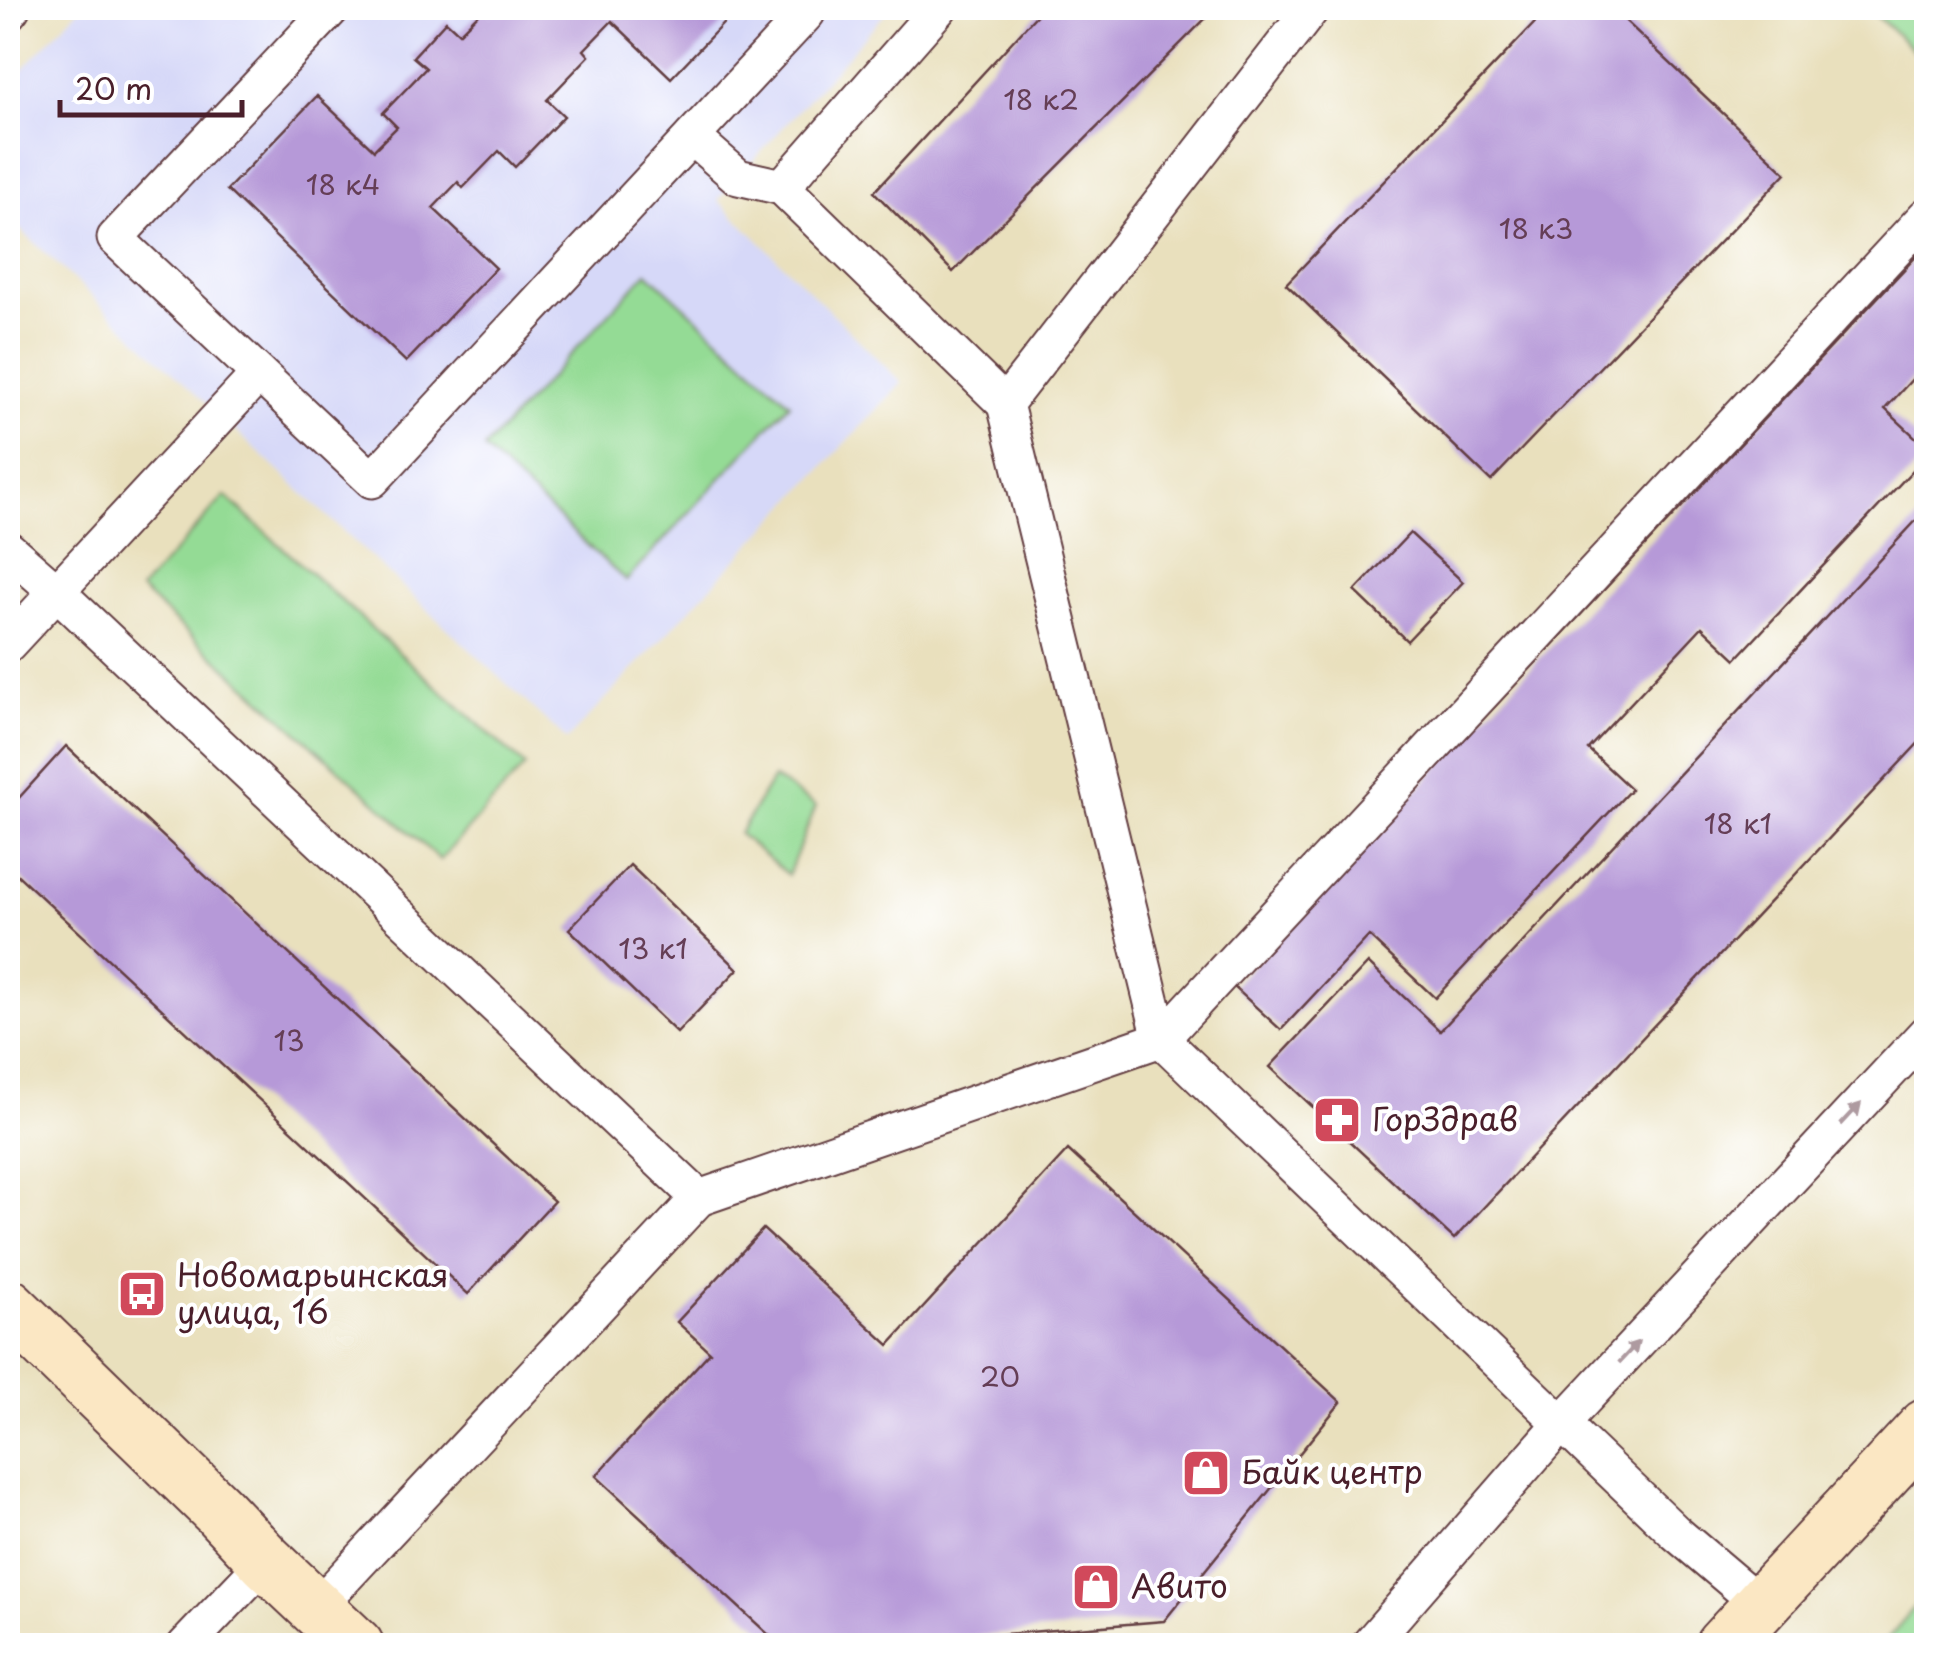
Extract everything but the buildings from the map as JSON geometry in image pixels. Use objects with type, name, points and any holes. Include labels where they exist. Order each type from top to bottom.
[{"type":"street","points":[[8,1306],[356,1646]]},
{"type":"street","points":[[1723,1646],[1926,1426]]},
{"type":"lane","points":[[332,8],[115,238],[372,480],[807,13],[802,8]]},
{"type":"lane","points":[[782,186],[939,8]]},
{"type":"lane","points":[[1006,404],[1312,8]]},
{"type":"lane","points":[[692,137],[738,177],[782,186],[1006,404],[1161,1039],[1676,1533],[1761,1605]]},
{"type":"lane","points":[[316,1608],[699,1198],[1161,1039],[1926,216]]},
{"type":"lane","points":[[8,644],[259,374]]},
{"type":"lane","points":[[8,549],[699,1198]]},
{"type":"lane","points":[[1368,1646],[1562,1423],[1926,1033]]},
{"type":"lane","points":[[185,1646],[266,1561]]},
{"type":"shaded area","points":[[80,8],[890,8],[718,200],[902,383],[567,740],[8,218],[8,85]]},
{"type":"green space","points":[[1868,8],[1926,8],[1926,47],[1919,55]]},
{"type":"green space","points":[[647,272],[790,403],[626,581],[484,449]]},
{"type":"green space","points":[[225,496],[525,766],[440,860],[140,590]]},
{"type":"green space","points":[[773,778],[816,806],[788,875],[739,834]]},
{"type":"green space","points":[[1926,1594],[1926,1645],[1882,1645]]},
{"type":"place","name":"ГорЗдрав","points":[[1337,1120]]},
{"type":"place","name":"Новомарьинская улица, 16","points":[[142,1294]]},
{"type":"place","name":"Байк центр","points":[[1206,1473]]},
{"type":"place","name":"Авито","points":[[1096,1587]]}]
